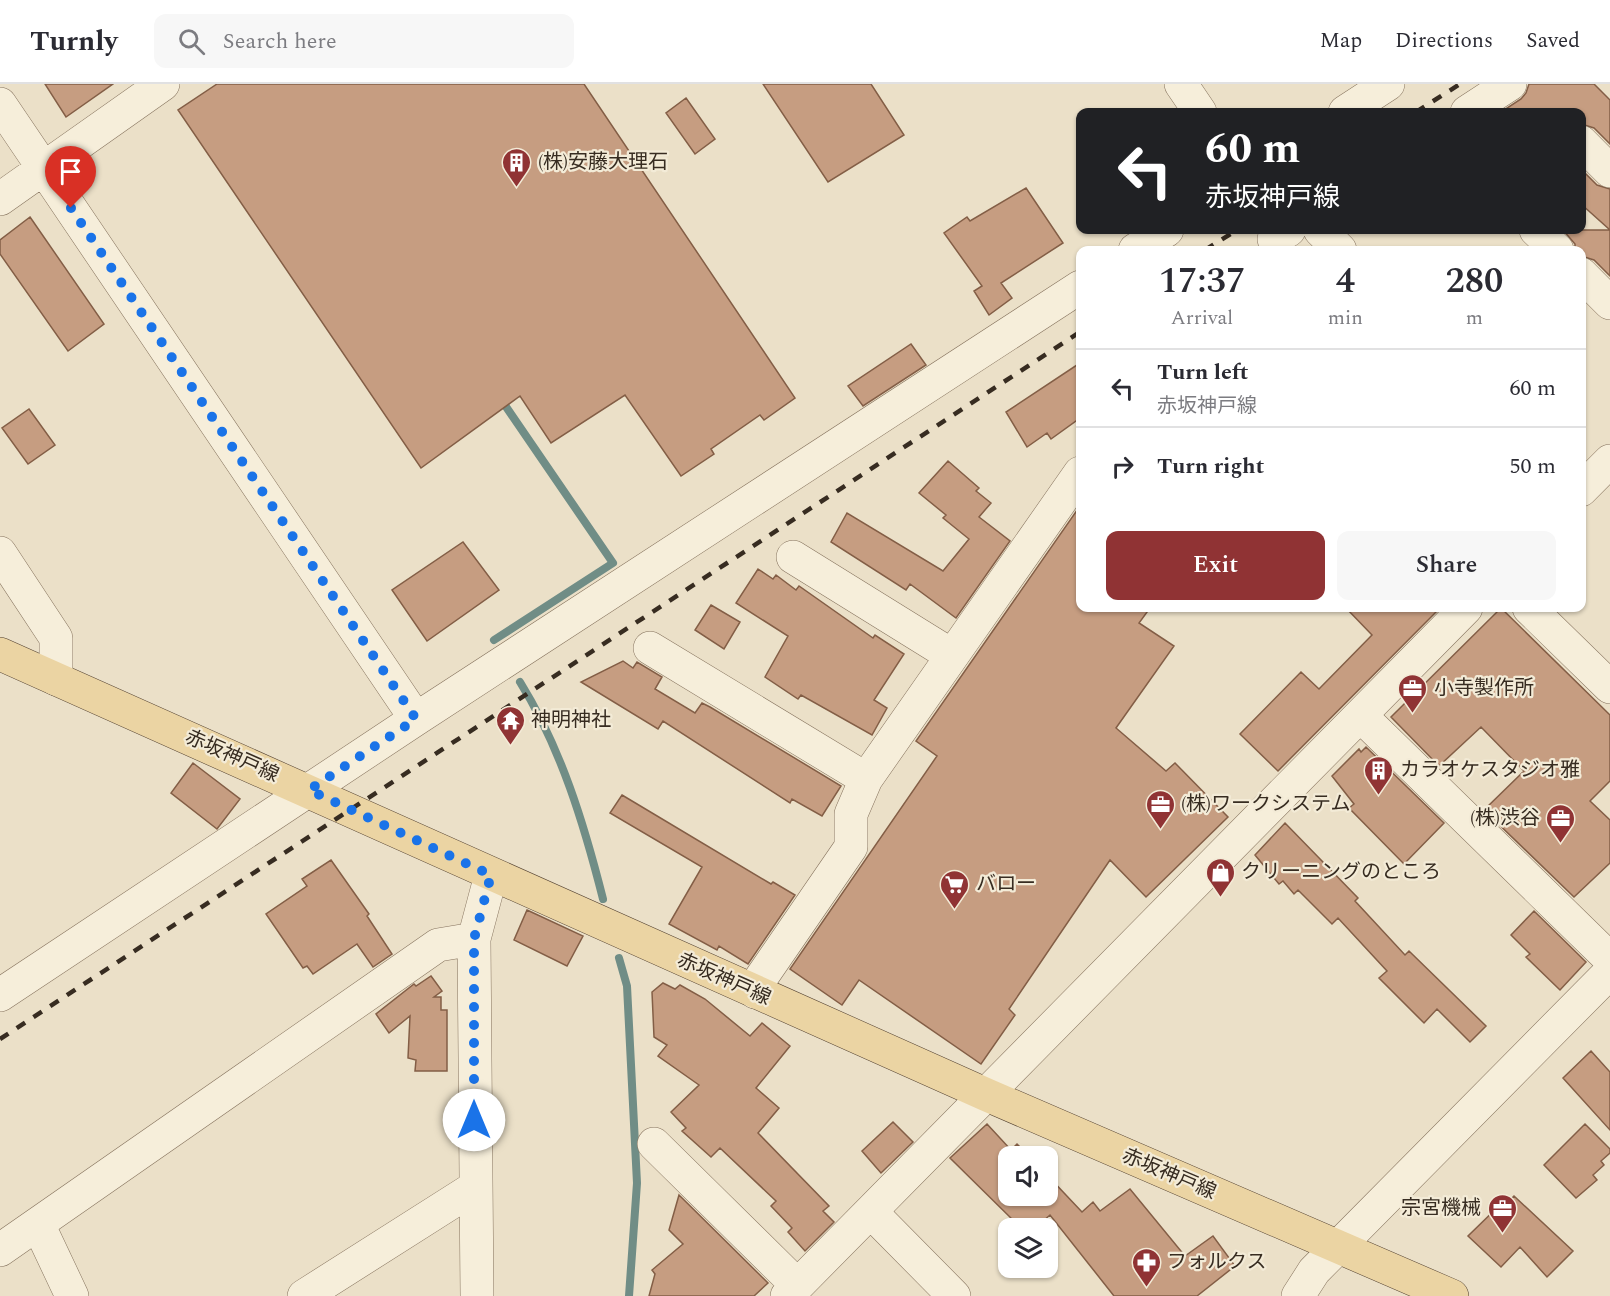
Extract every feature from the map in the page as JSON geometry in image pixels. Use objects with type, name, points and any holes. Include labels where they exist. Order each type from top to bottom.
[{"type":"main road","name":"赤坂神戸線","points":[[0,654],[309,790],[491,875],[987,1095],[1452,1296]]},
{"type":"street","points":[[0,199],[164,84]]},
{"type":"street","points":[[1181,84],[1197,108]]},
{"type":"street","points":[[1351,108],[1388,84]]},
{"type":"street","points":[[1473,108],[1510,84]]},
{"type":"street","points":[[0,104],[416,719]]},
{"type":"street","points":[[1586,147],[1610,171]]},
{"type":"street","points":[[1141,246],[1161,234]]},
{"type":"street","points":[[1276,246],[1274,239],[1282,234]]},
{"type":"street","points":[[1324,234],[1336,246]]},
{"type":"street","points":[[1540,234],[1553,246]]},
{"type":"street","points":[[1586,279],[1610,303]]},
{"type":"street","points":[[0,995],[416,719],[1076,290]]},
{"type":"street","points":[[1586,485],[1610,461]]},
{"type":"street","points":[[755,992],[761,978],[851,847],[851,814],[866,779],[1076,479]]},
{"type":"street","points":[[0,553],[56,638],[56,679]]},
{"type":"street","points":[[793,557],[951,655]]},
{"type":"street","points":[[654,1144],[792,1291],[1462,612]]},
{"type":"street","points":[[1533,612],[1610,687]]},
{"type":"street","points":[[650,648],[866,779]]},
{"type":"street","points":[[1361,716],[1610,959]]},
{"type":"street","points":[[477,1296],[474,1188],[474,939],[491,875]]},
{"type":"street","points":[[0,1250],[438,945],[474,939]]},
{"type":"street","points":[[1298,1296],[1314,1271],[1610,972]]},
{"type":"street","points":[[304,1296],[474,1188]]},
{"type":"street","points":[[871,1212],[954,1296]]},
{"type":"street","points":[[38,1224],[72,1296]]},
{"type":"building","points":[[45,84],[113,84],[66,117]]},
{"type":"building","points":[[217,84],[584,84],[795,398],[764,420],[760,415],[711,449],[714,454],[681,476],[625,395],[551,443],[520,396],[421,468],[178,110]]},
{"type":"building","points":[[763,84],[871,84],[904,135],[828,182]]},
{"type":"building","points":[[1529,84],[1594,84],[1610,100],[1610,144],[1594,128],[1586,126],[1586,108],[1507,108],[1526,93]]},
{"type":"building","points":[[686,98],[715,139],[695,154],[666,113]]},
{"type":"building","points":[[1586,174],[1597,185],[1610,189],[1610,230],[1586,208]]},
{"type":"building","points":[[1026,188],[1063,243],[1001,283],[1012,298],[989,315],[974,291],[982,286],[944,233],[967,217],[970,221]]},
{"type":"building","points":[[30,217],[104,324],[68,351],[0,254],[0,240]]},
{"type":"building","points":[[1586,230],[1610,230],[1610,276],[1594,260],[1586,258],[1586,246],[1575,246],[1566,234],[1586,234]]},
{"type":"building","points":[[911,344],[926,365],[863,406],[848,386]]},
{"type":"building","points":[[1076,366],[1076,421],[1051,439],[1047,433],[1027,447],[1006,412]]},
{"type":"building","points":[[29,409],[55,445],[28,464],[2,428]]},
{"type":"building","points":[[948,461],[979,488],[976,491],[991,503],[979,517],[1010,541],[956,618],[910,584],[906,590],[831,542],[847,513],[943,571],[969,539],[943,518],[946,515],[919,493]]},
{"type":"building","points":[[1076,512],[1076,612],[1147,612],[1139,623],[1174,646],[1116,728],[1166,771],[1175,763],[1228,817],[1146,897],[1110,860],[1009,1009],[1015,1015],[981,1064],[859,980],[842,1005],[790,969],[937,756],[916,741]]},
{"type":"building","points":[[463,542],[499,590],[427,641],[392,590]]},
{"type":"building","points":[[758,569],[773,579],[776,575],[796,590],[799,586],[873,638],[875,635],[904,654],[874,700],[887,708],[872,735],[801,695],[798,699],[765,677],[788,636],[736,603]]},
{"type":"building","points":[[711,605],[740,622],[724,649],[695,630]]},
{"type":"building","points":[[1350,612],[1436,612],[1278,771],[1240,734],[1301,672],[1319,689],[1372,635]]},
{"type":"building","points":[[1497,612],[1505,612],[1610,715],[1610,781],[1590,801],[1610,820],[1610,863],[1574,897],[1484,810],[1524,771],[1481,727],[1439,766],[1391,717]]},
{"type":"building","points":[[623,661],[633,668],[637,662],[662,677],[655,689],[695,713],[702,703],[710,707],[841,786],[822,816],[792,799],[790,803],[663,721],[658,729],[581,682]]},
{"type":"building","name":"カラオケスタジオ雅","points":[[1366,747],[1444,823],[1404,864],[1349,808],[1354,804],[1332,776],[1359,749],[1361,752]]},
{"type":"building","points":[[193,763],[240,799],[217,829],[171,793]]},
{"type":"building","points":[[622,795],[771,884],[773,882],[795,895],[748,964],[719,946],[717,950],[669,924],[702,867],[610,813]]},
{"type":"building","points":[[1285,823],[1358,898],[1355,901],[1405,955],[1409,951],[1486,1026],[1470,1042],[1437,1009],[1424,1023],[1379,978],[1387,971],[1338,918],[1332,924],[1298,890],[1294,894],[1283,881],[1279,884],[1255,855]]},
{"type":"building","points":[[331,860],[369,914],[367,916],[392,954],[373,967],[357,944],[313,974],[307,966],[303,968],[266,914],[307,886],[302,879]]},
{"type":"building","points":[[527,910],[583,936],[567,966],[514,940]]},
{"type":"building","points":[[1534,911],[1586,962],[1560,990],[1526,957],[1530,954],[1511,935]]},
{"type":"building","points":[[431,976],[442,991],[434,997],[441,997],[441,1010],[447,1010],[447,1071],[415,1071],[416,1060],[408,1058],[410,1016],[389,1033],[376,1014],[414,984],[416,986]]},
{"type":"building","points":[[663,983],[675,989],[680,985],[705,999],[750,1036],[762,1023],[790,1046],[756,1088],[779,1108],[758,1133],[829,1206],[823,1211],[834,1222],[805,1251],[788,1232],[792,1228],[771,1206],[776,1201],[720,1148],[711,1157],[682,1131],[686,1128],[671,1112],[699,1085],[658,1056],[667,1045],[654,1037],[652,992]]},
{"type":"building","points":[[1591,1051],[1610,1072],[1610,1130],[1563,1078]]},
{"type":"building","points":[[893,1122],[913,1142],[881,1173],[862,1151]]},
{"type":"building","points":[[987,1124],[1007,1146],[998,1146],[998,1205],[950,1158]]},
{"type":"building","points":[[1585,1124],[1610,1149],[1610,1153],[1601,1161],[1604,1165],[1593,1175],[1597,1180],[1576,1198],[1544,1165]]},
{"type":"building","points":[[1058,1187],[1082,1212],[1093,1202],[1100,1211],[1130,1189],[1185,1256],[1213,1236],[1235,1266],[1197,1296],[1114,1296],[1058,1225],[1058,1218],[1052,1218],[1050,1215],[1047,1218],[1011,1218],[999,1206],[1058,1206]]},
{"type":"building","points":[[679,1195],[768,1283],[754,1296],[649,1296],[655,1274],[652,1270],[683,1244],[669,1230]]},
{"type":"building","points":[[1514,1196],[1573,1251],[1547,1277],[1520,1247],[1501,1267],[1468,1236],[1504,1201],[1507,1203]]},
{"type":"waterway","points":[[494,640],[613,563],[500,398]]},
{"type":"waterway","points":[[520,682],[548,733],[570,787],[603,899]]},
{"type":"waterway","points":[[619,958],[627,986],[637,1183],[629,1296]]},
{"type":"railway","points":[[1422,108],[1460,84]]},
{"type":"railway","points":[[1211,246],[1231,234]]},
{"type":"railway","points":[[0,1039],[1076,335]]},
{"type":"place","name":"(株)安藤大理石","points":[[517,188]]},
{"type":"place","name":"小寺製作所","points":[[1413,714]]},
{"type":"place","name":"神明神社","points":[[510,746]]},
{"type":"place","name":"カラオケスタジオ雅","points":[[1379,796]]},
{"type":"place","name":"(株)ワークシステム","points":[[1160,830]]},
{"type":"place","name":"(株)渋谷","points":[[1561,844]]},
{"type":"place","name":"クリーニングのところ","points":[[1220,898]]},
{"type":"place","name":"バロー","points":[[955,910]]},
{"type":"place","name":"宗宮機械","points":[[1502,1234]]},
{"type":"place","name":"フォルクス","points":[[1146,1288]]},
{"type":"route","points":[[71,208],[416,719],[309,790],[491,875],[474,939],[474,1120]]}]
